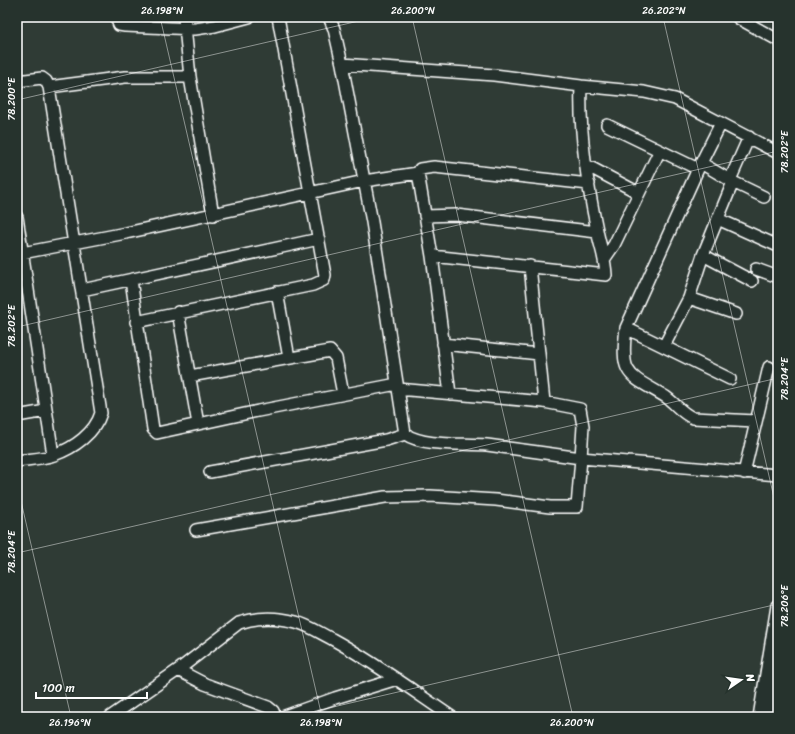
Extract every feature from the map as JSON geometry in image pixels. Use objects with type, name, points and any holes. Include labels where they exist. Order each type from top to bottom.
[{"type":"main road","points":[[760,717],[778,606]]},
{"type":"main road","points":[[769,717],[778,665]]},
{"type":"street","points":[[116,17],[119,25],[125,26],[184,22],[195,29],[215,26],[249,17]]},
{"type":"street","points":[[136,322],[313,285],[324,280],[326,275],[278,17]]},
{"type":"street","points":[[329,17],[334,29],[342,64],[372,222],[405,434],[411,438],[426,441],[485,445],[581,458],[778,475]]},
{"type":"street","points":[[738,18],[778,40]]},
{"type":"street","points":[[184,22],[190,77],[213,214]]},
{"type":"street","points":[[342,64],[494,75],[644,92],[675,99],[778,153]]},
{"type":"street","points":[[49,87],[125,77],[190,77]]},
{"type":"street","points":[[17,81],[42,78],[46,81],[49,87],[101,413],[98,423],[89,433],[72,446],[53,455],[17,461]]},
{"type":"street","points":[[432,256],[606,275],[605,258],[597,232],[586,165],[580,119],[581,86]]},
{"type":"street","points":[[721,123],[699,166],[626,328],[624,361],[632,377],[647,388],[666,398],[684,414],[692,418],[756,421]]},
{"type":"street","points":[[607,125],[659,152],[699,166],[764,197]]},
{"type":"street","points":[[664,346],[689,298],[703,255],[749,137]]},
{"type":"street","points":[[605,258],[614,245],[659,152]]},
{"type":"street","points":[[586,165],[639,193]]},
{"type":"street","points":[[19,253],[74,244],[364,181],[418,173],[420,169],[434,167],[589,184]]},
{"type":"street","points":[[418,173],[432,256],[450,394]]},
{"type":"street","points":[[425,216],[456,215],[597,232]]},
{"type":"street","points":[[17,218],[19,253],[53,455]]},
{"type":"street","points":[[718,219],[778,246]]},
{"type":"street","points":[[82,290],[319,239]]},
{"type":"street","points":[[703,255],[752,281]]},
{"type":"street","points":[[530,266],[544,402]]},
{"type":"street","points":[[756,269],[778,277]]},
{"type":"street","points":[[131,280],[136,322],[155,432],[162,432],[258,410],[343,394],[397,387],[450,394],[544,402],[580,409],[583,426],[577,507],[560,507],[496,500],[430,496],[385,497],[196,530]]},
{"type":"street","points":[[277,292],[289,358]]},
{"type":"street","points":[[689,298],[736,314]]},
{"type":"street","points":[[178,312],[198,424]]},
{"type":"street","points":[[626,328],[730,379]]},
{"type":"street","points":[[444,344],[539,354]]},
{"type":"street","points":[[190,376],[330,351],[336,358],[343,394]]},
{"type":"street","points":[[744,473],[769,367]]},
{"type":"street","points":[[17,416],[46,412]]},
{"type":"street","points":[[210,472],[386,440],[405,434]]},
{"type":"street","points":[[110,717],[178,670],[239,623],[249,620],[274,618],[297,622],[316,631],[373,663],[452,717]]},
{"type":"street","points":[[178,670],[205,684],[268,707],[273,711],[275,717]]},
{"type":"street","points":[[282,717],[335,698],[397,679]]}]
